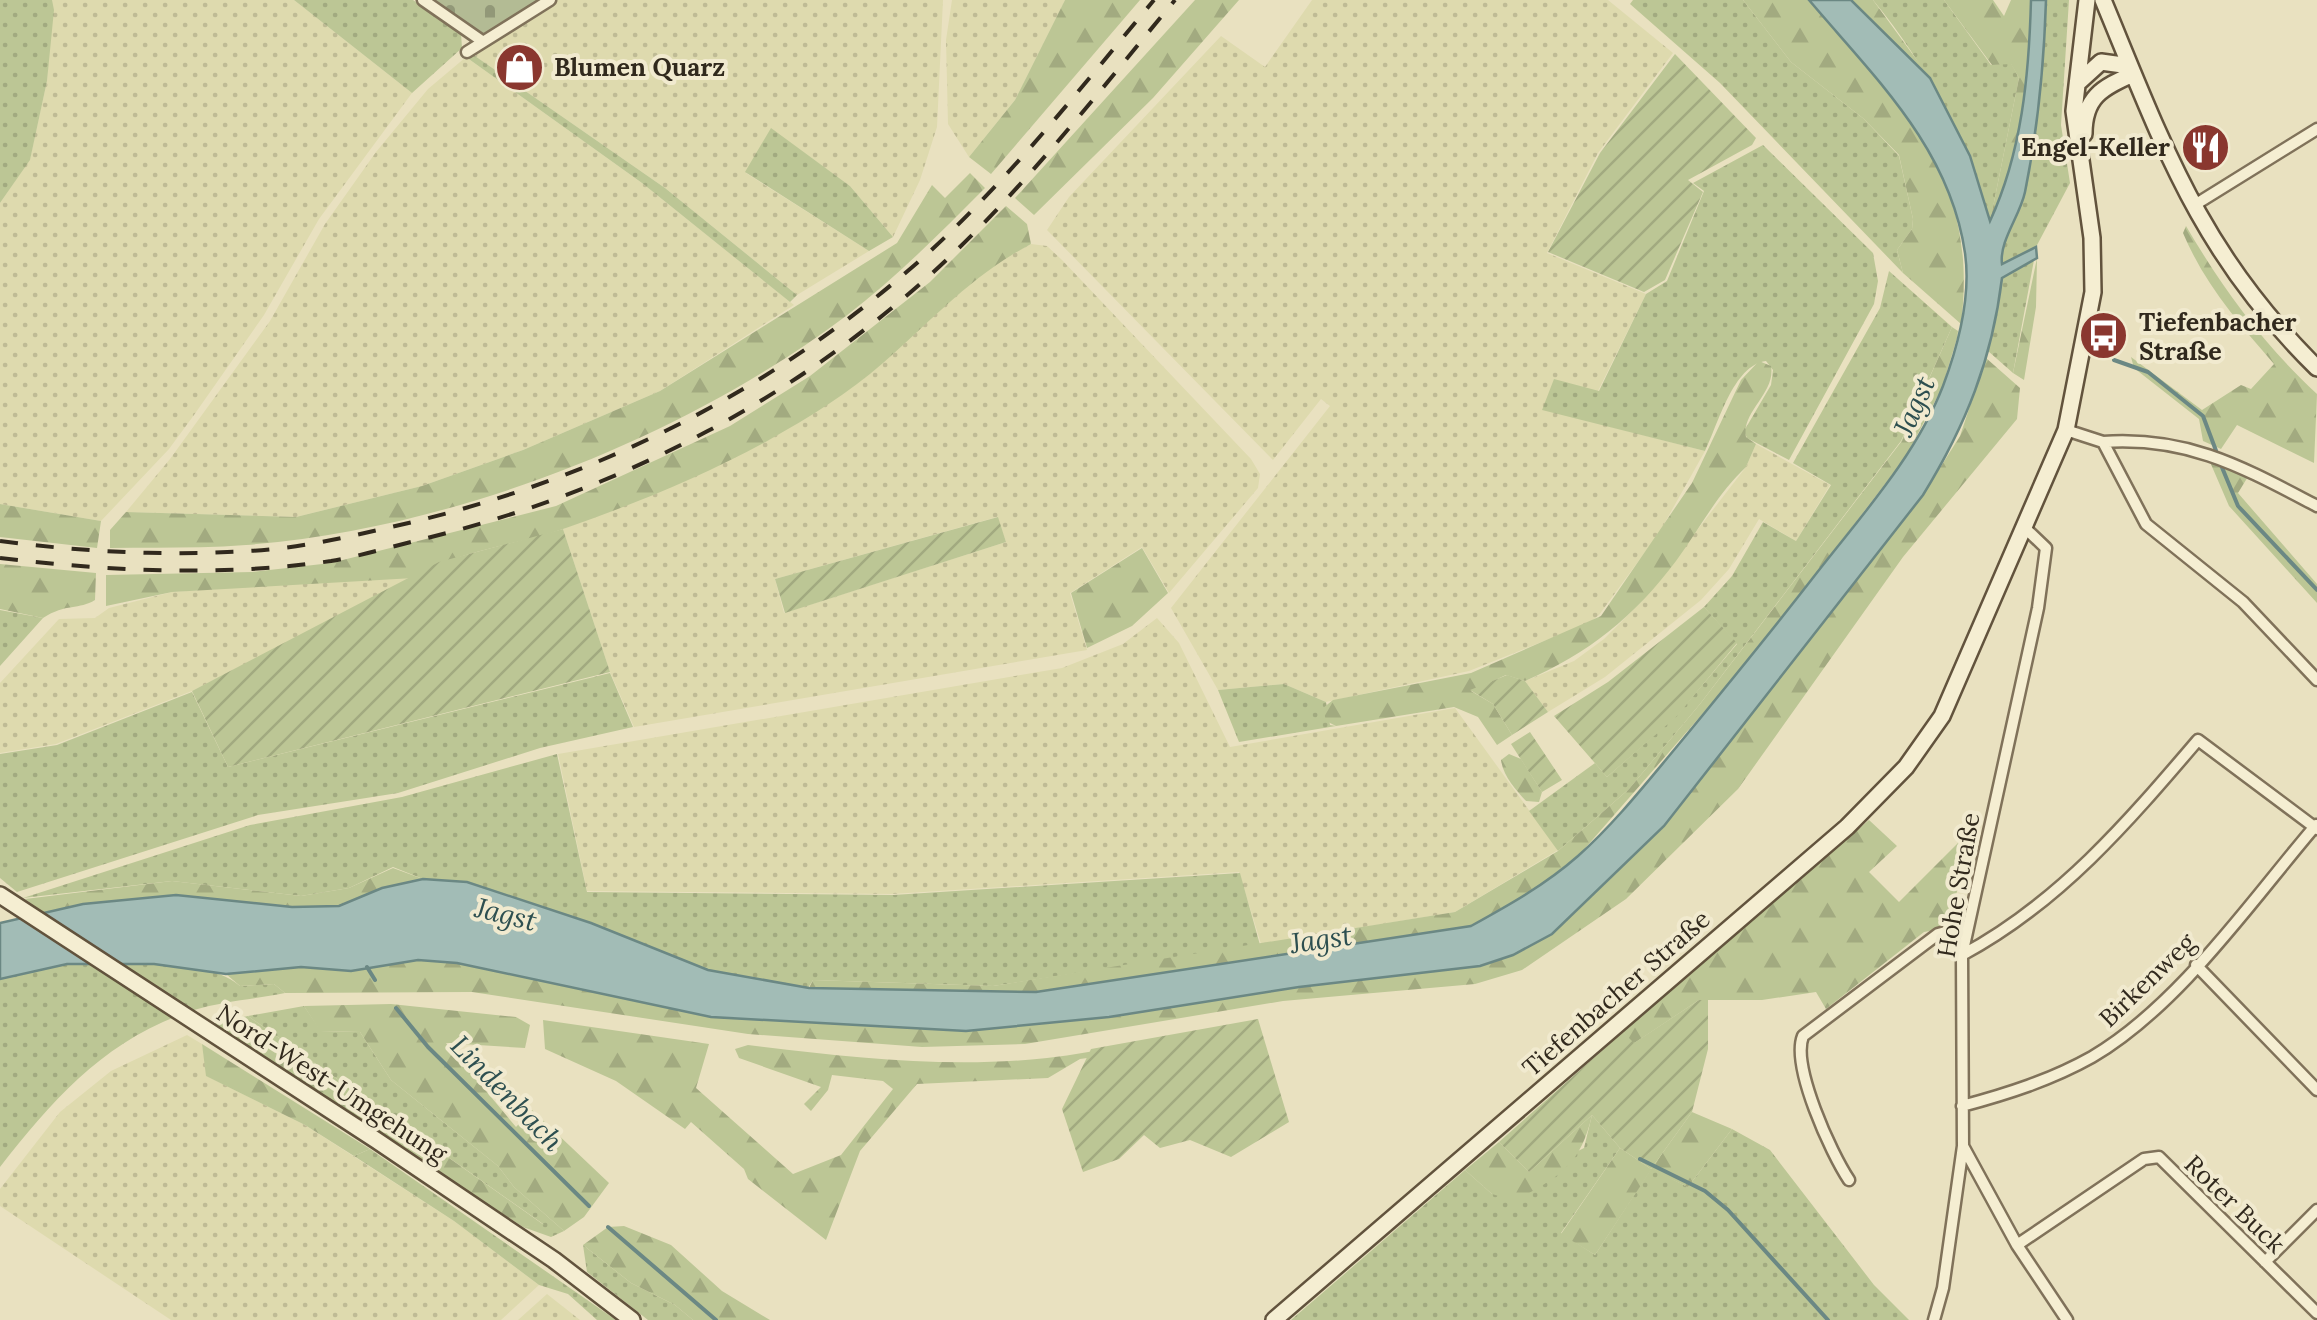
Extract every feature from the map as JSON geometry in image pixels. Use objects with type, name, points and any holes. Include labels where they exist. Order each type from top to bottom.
[{"type":"main road","name":"Tiefenbacher Straße","points":[[1274,1320],[1889,786],[1942,716],[2066,430],[2085,350],[2093,292],[2092,238],[2074,133],[2087,0]]},
{"type":"main road","points":[[2103,0],[2192,207],[2249,296],[2317,368]]},
{"type":"main road","points":[[2076,89],[2094,65],[2108,61],[2132,70]]},
{"type":"main road","name":"Tiefenbacher Straße","points":[[2081,162],[2087,104],[2102,88],[2132,70]]},
{"type":"main road","name":"Nord-West-Umgehung","points":[[0,895],[554,1260],[632,1320]]},
{"type":"street","points":[[423,0],[482,40]]},
{"type":"street","points":[[467,52],[550,0]]},
{"type":"street","points":[[2192,207],[2317,129]]},
{"type":"street","points":[[2066,430],[2103,442],[2142,439],[2232,461],[2317,506]]},
{"type":"street","points":[[2103,442],[2146,524],[2243,602],[2317,680]]},
{"type":"street","name":"Hohe Straße","points":[[1934,1320],[1943,1288],[1962,1146],[1962,955],[2038,608],[2046,548],[2026,529]]},
{"type":"street","points":[[1962,955],[2005,932],[2095,857],[2198,740],[2316,826]]},
{"type":"street","name":"Birkenweg","points":[[1962,1106],[2020,1091],[2093,1056],[2138,1022],[2196,965],[2316,826]]},
{"type":"street","points":[[1849,1180],[1833,1155],[1819,1115],[1798,1049],[1803,1036],[1938,934],[1968,926]]},
{"type":"street","points":[[2196,965],[2317,1090]]},
{"type":"street","points":[[1962,1146],[2017,1245],[2067,1320]]},
{"type":"street","name":"Roter Buck","points":[[2017,1245],[2144,1159],[2159,1157],[2317,1313]]},
{"type":"street","points":[[2265,1262],[2317,1210]]},
{"type":"shaded area","points":[[52,0],[294,0],[412,93],[319,219],[264,315],[194,415],[169,449],[101,521],[0,504],[0,203],[30,159],[47,81]]},
{"type":"shaded area","points":[[543,0],[943,0],[937,127],[920,180],[893,237],[850,186],[771,129],[746,173],[869,251],[797,295],[665,188],[475,56]]},
{"type":"shaded area","points":[[952,0],[1065,0],[1015,100],[969,157],[948,124],[946,40]]},
{"type":"shaded area","points":[[1312,0],[1608,0],[1673,53],[1598,153],[1547,253],[1646,294],[1598,391],[1542,409],[1705,451],[1659,533],[1589,623],[1469,671],[1326,702],[1284,684],[1218,690],[1171,608],[1330,406],[1321,399],[1273,460],[1047,230],[1069,197],[1221,36],[1265,67]]},
{"type":"shaded area","points":[[466,57],[642,183],[794,305],[660,391],[523,450],[422,486],[296,517],[126,512],[170,459],[270,321],[325,224],[376,152],[428,89]]},
{"type":"shaded area","points":[[1031,244],[1047,246],[1251,459],[1260,474],[1258,488],[1169,593],[1142,547],[1070,593],[1087,650],[634,727],[610,672],[563,529],[680,482],[770,439],[836,398],[882,363],[952,296],[996,262]],"holes":[[[997,517],[1006,542],[784,613],[775,579]]]},
{"type":"shaded area","points":[[1756,444],[1830,485],[1796,541],[1759,519],[1729,569],[1701,600],[1605,677],[1548,712],[1525,681],[1574,661],[1604,639],[1643,600],[1746,467]]},
{"type":"shaded area","points":[[414,578],[192,691],[56,744],[0,753],[0,683],[59,619],[95,618],[109,608],[172,592]]},
{"type":"shaded area","points":[[1157,618],[1179,643],[1230,747],[1455,708],[1558,850],[1455,912],[1261,944],[1239,872],[892,894],[587,891],[558,754],[1062,668],[1123,644]]},
{"type":"shaded area","points":[[187,1035],[202,1044],[207,1076],[305,1125],[454,1221],[539,1285],[501,1320],[171,1320],[0,1206],[0,1189],[60,1112],[111,1071]]},
{"type":"shaded area","points":[[547,1294],[580,1320],[518,1320]]},
{"type":"green space","points":[[0,0],[52,0],[54,10],[47,81],[30,160],[0,203]]},
{"type":"green space","points":[[294,0],[413,0],[461,33],[462,48],[412,93]]},
{"type":"green space","points":[[429,0],[542,0],[484,35]]},
{"type":"green space","points":[[1065,0],[1140,0],[991,174],[969,157],[1015,100]]},
{"type":"green space","points":[[1195,0],[1239,0],[1153,98],[1034,215],[1015,198]]},
{"type":"green space","points":[[1633,0],[1743,0],[1791,62],[1864,119],[1899,156],[1913,219],[1912,229],[1897,250],[1903,273],[1720,83],[1630,4]]},
{"type":"green space","points":[[1743,0],[1809,0],[1902,109],[1945,183],[1958,224],[1964,271],[1961,324],[1903,273],[1897,250],[1912,229],[1913,219],[1899,155],[1864,119],[1791,62]]},
{"type":"green space","points":[[1851,0],[1873,0],[1930,78]]},
{"type":"green space","points":[[1873,0],[1944,0],[1991,65],[2011,63],[2019,78],[1990,222],[1969,161],[1943,105]]},
{"type":"green space","points":[[1944,0],[1993,0],[2004,16],[2011,0],[2031,0],[2028,57],[2016,141],[1990,222],[2019,78],[2011,64],[1992,65]]},
{"type":"green space","points":[[2046,0],[2069,0],[2061,125],[2070,183],[2036,247],[2001,264],[2030,168],[2040,96]]},
{"type":"green space","points":[[1675,54],[1756,138],[1752,145],[1688,180],[1703,192],[1665,280],[1644,292],[1548,252],[1600,153]]},
{"type":"green space","points":[[475,56],[665,188],[797,295],[790,302],[642,183],[466,57]]},
{"type":"green space","points":[[771,128],[850,186],[893,237],[869,251],[745,172]]},
{"type":"green space","points":[[1763,145],[1873,253],[1878,281],[1874,304],[1789,460],[1747,438],[1744,431],[1771,385],[1773,370],[1766,361],[1754,365],[1736,384],[1705,451],[1542,410],[1554,379],[1599,391],[1646,294],[1667,281],[1704,191],[1693,183]]},
{"type":"green space","points":[[970,173],[985,188],[865,301],[781,361],[638,439],[483,498],[403,520],[324,536],[246,545],[110,548],[110,530],[126,512],[296,517],[422,486],[523,450],[660,391],[897,243],[932,185],[945,198]]},
{"type":"green space","points":[[1006,206],[1027,224],[1031,244],[971,284],[842,395],[769,440],[695,477],[592,519],[450,560],[414,578],[172,592],[106,606],[106,575],[252,572],[331,563],[556,506],[730,426],[810,376],[930,282]]},
{"type":"green space","points":[[2186,226],[2245,315],[2317,394],[2314,463],[2237,425],[2221,449],[2203,441],[2199,419],[2134,368],[2131,357],[2202,410],[2241,385],[2251,389],[2274,364],[2212,286],[2183,233]]},
{"type":"green space","points":[[2037,258],[2036,307],[2024,380],[2013,373]]},
{"type":"green space","points":[[2034,260],[2013,373],[1988,351],[2002,278]]},
{"type":"green space","points":[[1889,271],[1952,327],[1901,441],[1700,704],[1629,789],[1558,851],[1529,811],[1595,763],[1607,777],[1677,715],[1737,644],[1704,607],[1732,576],[1763,522],[1796,541],[1831,485],[1793,463],[1880,308]]},
{"type":"green space","points":[[1952,327],[1958,331],[1957,338],[1942,388],[1905,458],[1753,656],[1580,854],[1527,896],[1471,926],[1036,992],[809,988],[813,980],[993,986],[1455,912],[1558,851],[1629,789],[1700,704],[1901,442]]},
{"type":"green space","points":[[1986,358],[2020,388],[2017,419],[1903,557],[1738,789],[1626,899],[1522,970],[1475,984],[1283,1001],[1025,1044],[922,1047],[748,1034],[472,992],[285,993],[274,984],[240,986],[226,974],[301,967],[351,971],[418,960],[458,963],[711,1017],[966,1031],[1110,1017],[1299,987],[1480,966],[1513,955],[1553,934],[1664,827],[1923,495],[1960,436]]},
{"type":"green space","points":[[1759,361],[1771,366],[1771,376],[1748,419],[1746,437],[1756,444],[1746,467],[1717,500],[1660,581],[1609,632],[1569,659],[1525,681],[1506,675],[1471,691],[1493,704],[1512,735],[1497,745],[1478,717],[1454,707],[1336,726],[1326,721],[1323,708],[1333,700],[1471,673],[1601,616],[1692,483],[1741,380]]},
{"type":"green space","points":[[2210,462],[2249,475],[2238,493],[2317,584],[2317,603],[2229,506]]},
{"type":"green space","points":[[0,504],[101,521],[97,548],[0,537]]},
{"type":"green space","points":[[998,517],[1006,542],[785,613],[775,579]]},
{"type":"green space","points":[[563,529],[610,672],[228,767],[192,691],[439,562]]},
{"type":"green space","points":[[1142,548],[1168,593],[1132,626],[1087,648],[1071,593]]},
{"type":"green space","points":[[0,564],[96,573],[95,600],[43,618],[0,609]]},
{"type":"green space","points":[[1704,607],[1737,643],[1677,716],[1607,777],[1554,716],[1608,682]]},
{"type":"green space","points":[[0,610],[43,618],[0,666]]},
{"type":"green space","points":[[610,673],[633,727],[540,748],[398,793],[258,815],[17,892],[0,878],[0,754],[57,745],[192,692],[228,767]]},
{"type":"green space","points":[[1507,675],[1525,681],[1548,712],[1512,735],[1493,704],[1470,690]]},
{"type":"green space","points":[[1284,684],[1326,702],[1330,725],[1336,726],[1239,742],[1218,690]]},
{"type":"green space","points":[[1530,732],[1562,780],[1542,792],[1511,744]]},
{"type":"green space","points":[[557,754],[587,892],[893,895],[1240,873],[1260,945],[993,986],[813,980],[808,988],[708,970],[591,923],[467,882],[423,879],[393,867],[349,888],[301,896],[172,881],[23,898],[250,825],[402,797]]},
{"type":"green space","points":[[1509,754],[1521,759],[1542,792],[1539,802],[1526,801],[1507,777],[1501,760]]},
{"type":"green space","points":[[1869,820],[1897,846],[1869,872],[1899,902],[1977,824],[1946,928],[1924,932],[1826,1009],[1816,992],[1762,1000],[1699,1000],[1633,1044],[1623,1032]]},
{"type":"green space","points":[[393,868],[423,879],[382,888],[339,906],[292,907],[176,895],[83,904],[44,913],[25,899],[172,881],[301,896],[349,888]]},
{"type":"green space","points":[[67,964],[182,965],[224,976],[240,986],[274,984],[285,993],[194,1010],[135,1037],[62,1094],[0,1167],[0,979]]},
{"type":"green space","points":[[1699,1000],[1708,1000],[1708,1049],[1692,1112],[1651,1169],[1620,1148],[1592,1115],[1529,1172],[1499,1142],[1623,1032],[1634,1043]]},
{"type":"green space","points":[[391,1004],[516,1017],[530,1025],[525,1048],[446,1043],[516,1127],[532,1110],[609,1183],[584,1217],[564,1231],[514,1187],[498,1166],[391,1080],[360,1032],[320,1031],[304,1006]]},
{"type":"green space","points":[[304,1006],[321,1031],[360,1032],[391,1080],[498,1166],[514,1187],[564,1231],[551,1237],[523,1227],[543,1224],[248,1016]]},
{"type":"green space","points":[[248,1016],[544,1225],[523,1227],[211,1024]]},
{"type":"green space","points":[[1258,1019],[1289,1122],[1231,1157],[1190,1140],[1160,1148],[1144,1135],[1119,1159],[1083,1172],[1062,1109],[1091,1049]]},
{"type":"green space","points":[[543,1020],[709,1044],[696,1088],[793,1174],[841,1155],[893,1089],[883,1081],[832,1075],[828,1090],[811,1111],[804,1104],[821,1087],[739,1058],[735,1049],[748,1045],[860,1057],[972,1062],[1067,1055],[1206,1030],[1212,1041],[1080,1059],[1048,1078],[917,1084],[860,1151],[826,1240],[748,1179],[744,1169],[691,1122],[685,1129],[616,1081],[545,1049]]},
{"type":"green space","points":[[202,1044],[370,1149],[354,1156],[305,1125],[206,1076]]},
{"type":"green space","points":[[1692,1112],[1732,1129],[1688,1187],[1651,1170],[1595,1255],[1561,1234],[1620,1148],[1651,1169]]},
{"type":"green space","points":[[1592,1115],[1620,1148],[1561,1233],[1595,1255],[1651,1169],[1688,1187],[1732,1129],[1770,1150],[1874,1285],[1909,1320],[1291,1320],[1465,1170],[1492,1194],[1584,1148]]},
{"type":"green space","points":[[1592,1115],[1581,1147],[1566,1168],[1515,1201],[1492,1194],[1465,1170],[1499,1142],[1529,1172]]},
{"type":"green space","points":[[370,1149],[616,1320],[597,1320],[568,1294],[539,1285],[454,1221],[354,1156]]},
{"type":"green space","points":[[624,1226],[671,1245],[722,1291],[770,1320],[693,1320],[675,1305],[631,1283],[583,1245],[608,1227]]},
{"type":"green space","points":[[583,1245],[631,1283],[675,1305],[693,1320],[648,1320],[587,1272]]},
{"type":"water","name":"Jagst","points":[[1809,0],[1851,0],[1930,78],[1970,156],[1990,221],[2017,141],[2031,0],[2046,0],[2040,96],[2030,168],[2004,246],[2002,264],[2036,247],[2037,258],[2002,278],[1991,337],[1975,391],[1923,495],[1664,826],[1552,934],[1513,955],[1480,966],[1299,987],[1109,1017],[966,1031],[711,1017],[457,963],[418,960],[351,971],[301,967],[226,974],[154,964],[67,964],[0,979],[0,923],[83,904],[176,895],[292,907],[339,906],[382,888],[423,879],[467,882],[591,923],[708,970],[809,988],[1036,992],[1471,926],[1565,866],[1628,805],[1885,487],[1917,438],[1943,386],[1965,303],[1965,253],[1957,215],[1926,147],[1906,116]]},
{"type":"waterway","points":[[2114,360],[2148,372],[2203,416],[2218,456]]},
{"type":"waterway","points":[[2221,465],[2238,506],[2317,590]]},
{"type":"waterway","name":"Lindenbach","points":[[367,967],[375,980]]},
{"type":"waterway","name":"Lindenbach","points":[[396,1008],[428,1047],[589,1206]]},
{"type":"waterway","points":[[1640,1159],[1705,1191],[1728,1210],[1828,1320]]},
{"type":"waterway","name":"Lindenbach","points":[[608,1227],[716,1320]]},
{"type":"railway","points":[[0,541],[155,553],[248,551],[316,543],[456,511],[528,488],[666,431],[796,355],[917,263],[1011,169],[1154,0]]},
{"type":"railway","points":[[0,558],[207,571],[331,561],[490,521],[626,471],[691,440],[815,366],[929,276],[1026,177],[1175,0]]},
{"type":"place","name":"Blumen Quarz","points":[[519,67]]},
{"type":"place","name":"Engel-Keller","points":[[2205,147]]},
{"type":"place","name":"Tiefenbacher Straße","points":[[2104,336]]}]
